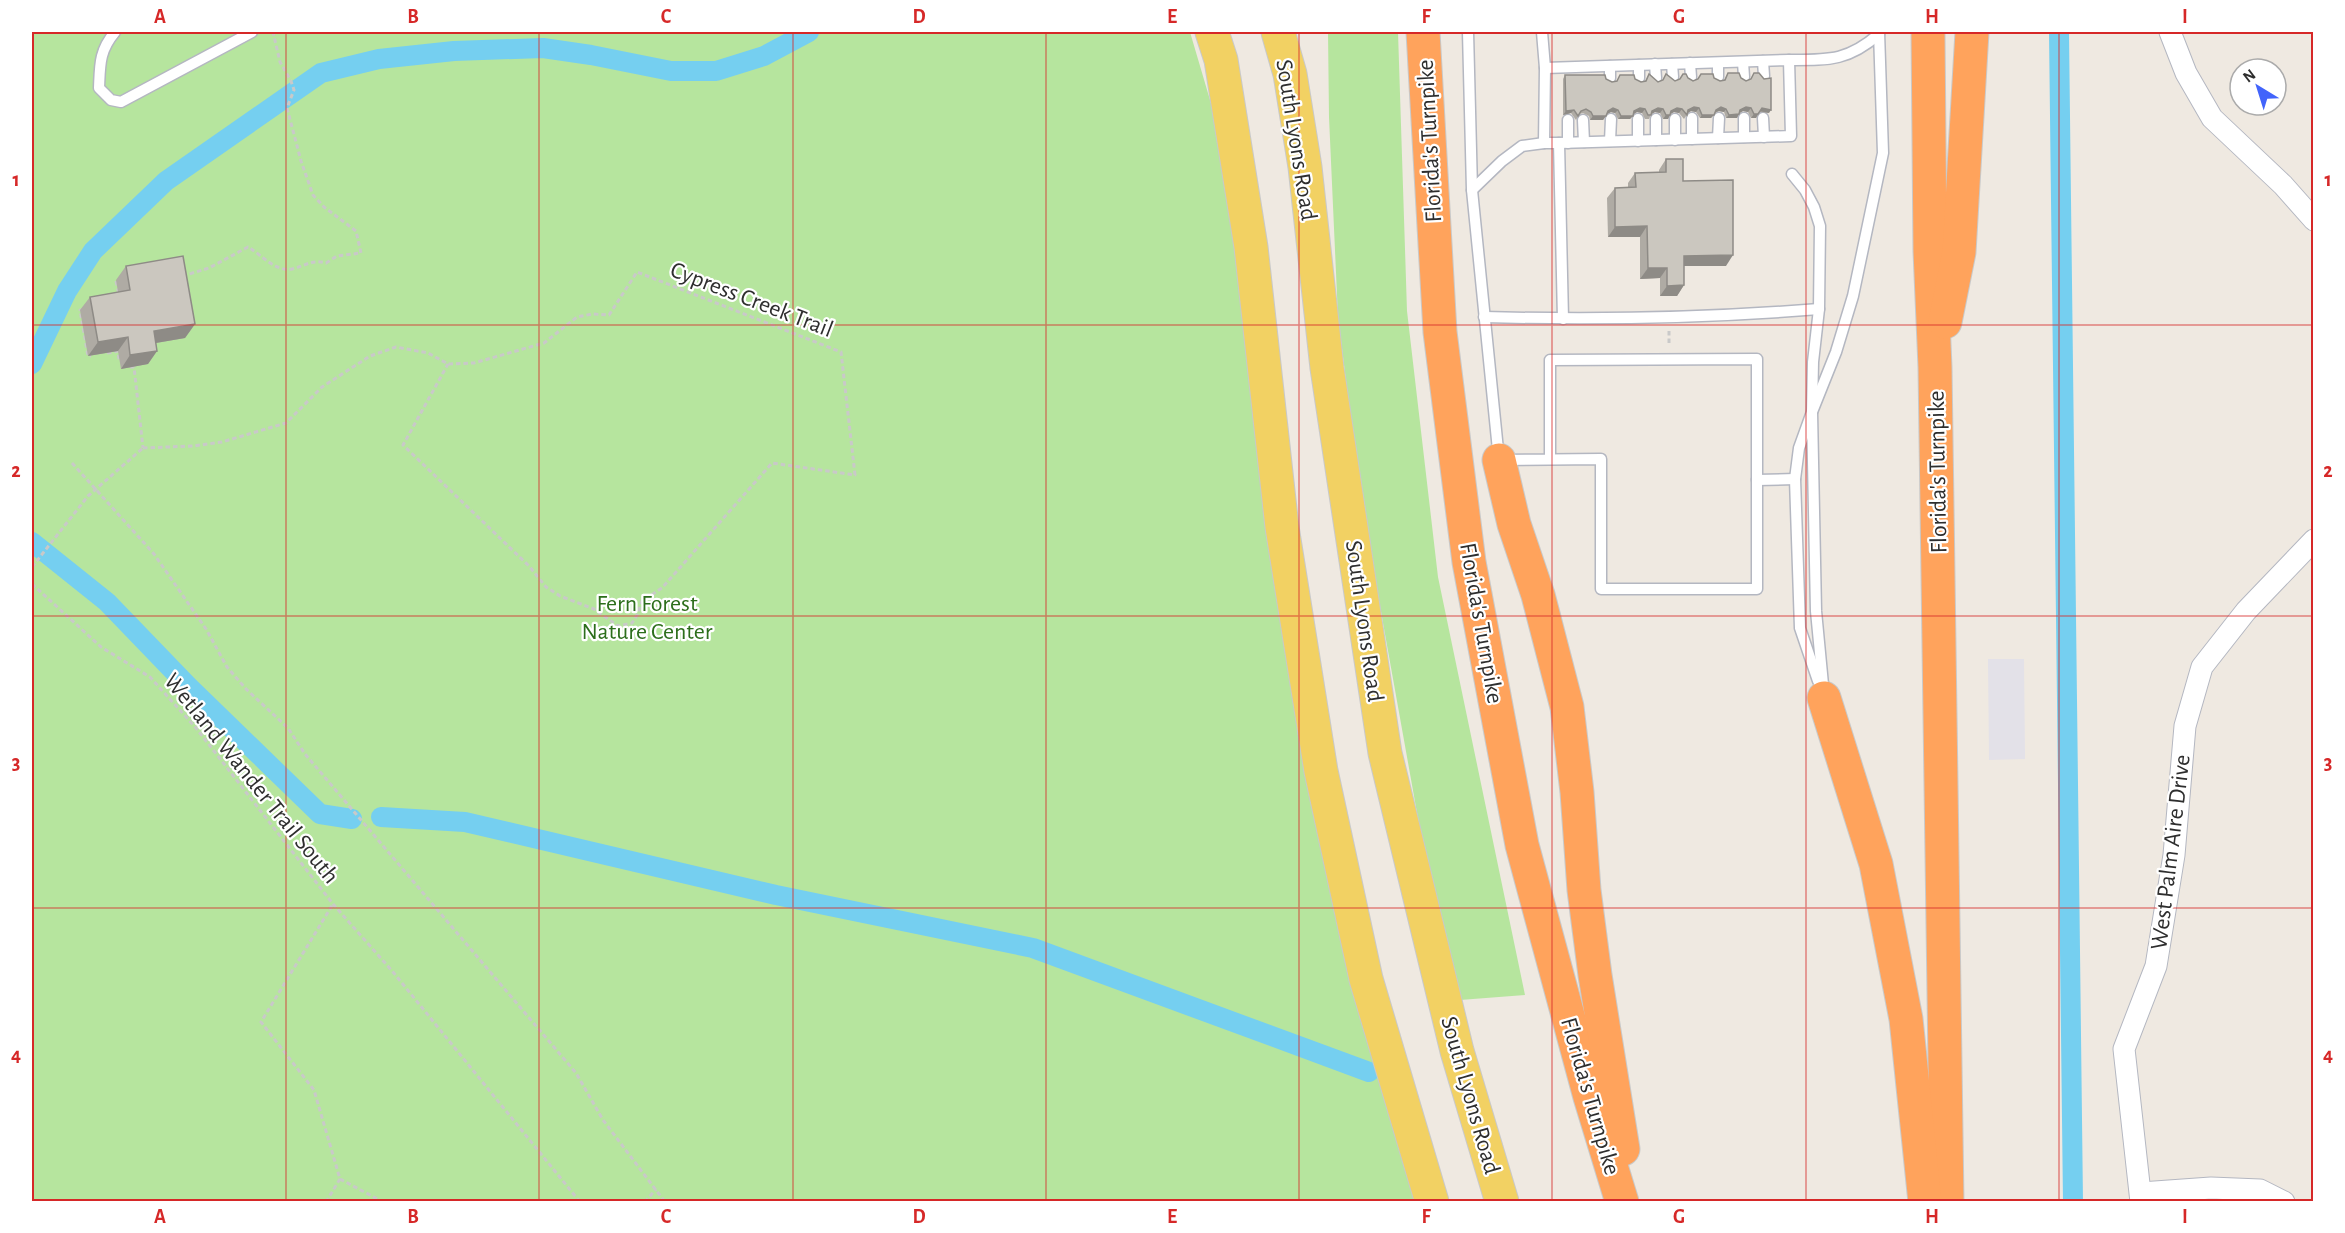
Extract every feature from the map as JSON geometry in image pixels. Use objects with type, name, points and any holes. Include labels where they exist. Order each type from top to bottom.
[{"type":"highway","name":"Florida's Turnpike","points":[[1423,32],[1440,333],[1469,562],[1522,845],[1590,1097],[1623,1202]]},
{"type":"highway","name":"Florida's Turnpike","points":[[1928,32],[1947,1202]]},
{"type":"highway","points":[[1935,367],[1959,252],[1972,32]]},
{"type":"highway","points":[[1499,459],[1514,524],[1538,595],[1568,706],[1584,890],[1595,975],[1626,1167],[1623,1202]]},
{"type":"highway","points":[[1824,698],[1876,864],[1906,1019],[1925,1202]]},
{"type":"main road","points":[[1212,32],[1221,60],[1251,247],[1282,527],[1321,771],[1366,979],[1432,1202]]},
{"type":"main road","name":"South Lyons Road","points":[[1278,32],[1290,74],[1305,167],[1327,368],[1384,753],[1457,1051],[1502,1202]]},
{"type":"street","points":[[2170,32],[2186,72],[2212,118],[2283,185],[2313,220]]},
{"type":"street","name":"West Palm Aire Drive","points":[[2141,1197],[2128,1105],[2124,1049],[2156,966],[2174,855],[2185,726],[2202,667],[2246,611],[2313,540]]},
{"type":"street","points":[[2141,1197],[2211,1188],[2260,1190],[2284,1202]]},
{"type":"lane","points":[[115,32],[105,44],[101,58],[99,88],[111,100],[121,102],[252,32]]},
{"type":"lane","points":[[1468,32],[1472,190],[1499,459],[1550,459],[1601,459],[1601,590],[1757,589],[1757,358],[1550,360],[1550,459]]},
{"type":"lane","points":[[1542,32],[1545,68],[1544,143]]},
{"type":"lane","points":[[1545,68],[1567,73],[1582,67],[1831,60],[1847,56],[1863,48],[1879,33]]},
{"type":"lane","points":[[1824,698],[1800,627],[1795,479],[1799,448],[1836,352],[1853,296],[1883,153],[1879,33]]},
{"type":"lane","points":[[1472,190],[1502,161],[1522,146],[1544,143],[1791,136],[1789,60]]},
{"type":"lane","points":[[1762,61],[1764,76]]},
{"type":"lane","points":[[1743,62],[1744,77]]},
{"type":"lane","points":[[1690,63],[1691,77]]},
{"type":"lane","points":[[1718,63],[1718,77]]},
{"type":"lane","points":[[1655,64],[1656,78]]},
{"type":"lane","points":[[1672,64],[1673,77]]},
{"type":"lane","points":[[1639,65],[1639,78]]},
{"type":"lane","points":[[1610,66],[1610,78]]},
{"type":"lane","points":[[1582,67],[1583,78]]},
{"type":"lane","points":[[1763,117],[1764,136]]},
{"type":"lane","points":[[1692,118],[1692,139]]},
{"type":"lane","points":[[1718,138],[1719,118]]},
{"type":"lane","points":[[1744,118],[1744,137]]},
{"type":"lane","points":[[1610,141],[1611,119]]},
{"type":"lane","points":[[1638,119],[1638,141]]},
{"type":"lane","points":[[1656,119],[1656,140]]},
{"type":"lane","points":[[1675,119],[1675,140]]},
{"type":"lane","points":[[1563,319],[1564,143],[1568,120]]},
{"type":"lane","points":[[1583,120],[1584,142]]},
{"type":"lane","points":[[1792,174],[1805,190],[1820,226],[1819,309],[1813,362],[1812,412],[1816,611],[1824,698]]},
{"type":"lane","points":[[1484,316],[1563,319],[1819,309]]},
{"type":"lane","points":[[1757,480],[1795,479]]},
{"type":"path","points":[[180,272],[186,275],[209,268],[249,248],[270,263],[284,268],[293,268],[317,260],[326,263],[337,256],[361,253],[356,231],[324,207],[313,195],[287,108],[294,90],[280,62],[273,32]]},
{"type":"path","name":"Cypress Creek Trail","points":[[637,272],[841,352],[855,475],[772,463],[662,588],[642,601],[632,623],[618,626],[594,609],[560,596],[546,587],[529,566],[403,445],[448,364],[474,363],[544,343],[577,317],[592,314],[609,315],[637,272]]},
{"type":"path","points":[[116,280],[120,304]]},
{"type":"path","points":[[90,309],[80,310],[88,356],[118,351],[121,369]]},
{"type":"path","points":[[32,567],[88,496],[143,448],[222,442],[286,423],[322,387],[370,356],[396,347],[428,352],[448,364]]},
{"type":"path","points":[[127,368],[134,367],[143,448]]},
{"type":"path","points":[[72,463],[154,554],[206,629],[227,667],[246,689],[288,728],[305,754],[576,1073],[603,1120],[665,1202]]},
{"type":"path","name":"Wetland Wander Trail South","points":[[32,584],[101,647],[150,677],[196,728],[333,904],[393,972],[580,1202]]},
{"type":"path","points":[[333,904],[261,1022],[314,1090],[340,1179],[383,1202]]},
{"type":"path","points":[[326,1202],[340,1179]]},
{"type":"path","points":[[645,1202],[656,1189]]},
{"type":"shaded area","points":[[1988,659],[2024,659],[2025,759],[1989,760]]},
{"type":"green space","name":"Fern Forest Nature Center","points":[[32,32],[1190,32],[1215,117],[1282,527],[1422,1201],[32,1201]]},
{"type":"green space","points":[[1328,32],[1398,32],[1407,311],[1438,577],[1525,995],[1460,1000],[1419,824],[1361,500],[1338,317],[1329,117]]},
{"type":"building","points":[[1728,73],[1739,73],[1746,81],[1751,79],[1754,73],[1759,73],[1764,79],[1771,78],[1771,110],[1762,108],[1758,114],[1754,114],[1751,108],[1746,107],[1740,110],[1739,114],[1729,115],[1726,109],[1721,107],[1714,115],[1702,115],[1699,108],[1694,107],[1688,110],[1687,115],[1682,109],[1677,108],[1671,111],[1670,115],[1666,115],[1663,109],[1658,108],[1648,115],[1645,109],[1640,108],[1634,111],[1633,116],[1621,116],[1618,110],[1613,108],[1606,116],[1593,116],[1586,109],[1578,116],[1574,110],[1566,111],[1565,75],[1605,75],[1606,79],[1612,82],[1617,81],[1620,75],[1634,75],[1635,79],[1641,82],[1646,81],[1649,74],[1658,82],[1663,80],[1666,74],[1675,81],[1686,74],[1693,81],[1701,74],[1713,74],[1714,78],[1720,81],[1725,80]]},
{"type":"building","points":[[1666,159],[1683,159],[1683,181],[1733,180],[1733,255],[1684,256],[1684,285],[1667,286],[1667,268],[1648,268],[1647,226],[1615,227],[1615,188],[1636,187],[1635,173],[1666,172]]},
{"type":"building","points":[[183,256],[195,324],[154,331],[157,351],[130,355],[128,337],[98,342],[90,297],[130,290],[126,266]]},
{"type":"waterway","points":[[32,364],[67,291],[93,251],[166,181],[321,73],[379,59],[454,51],[543,48],[671,71],[716,71],[764,56],[809,32]]},
{"type":"waterway","points":[[2059,32],[2073,1202]]},
{"type":"waterway","points":[[32,542],[107,602],[188,686],[320,814],[352,819]]},
{"type":"waterway","points":[[381,817],[465,822],[776,895],[1033,948],[1369,1072]]}]
